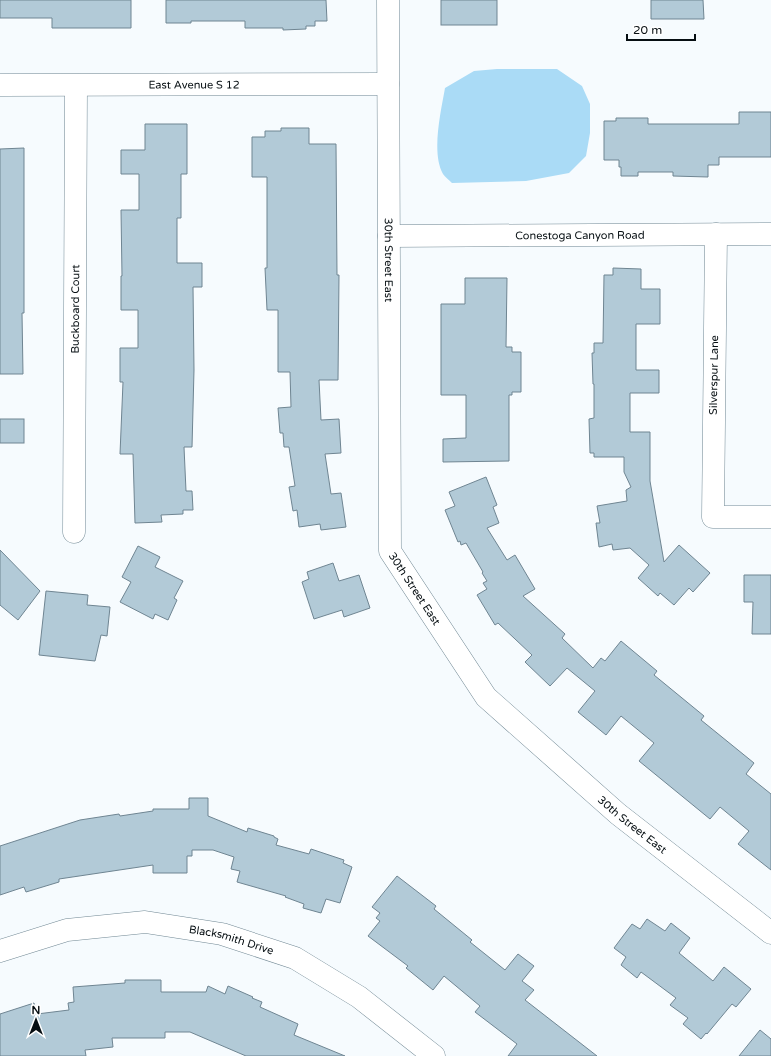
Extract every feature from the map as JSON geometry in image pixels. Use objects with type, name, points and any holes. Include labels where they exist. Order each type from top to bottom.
[{"type":"street","name":"30th Street East","points":[[388,0],[390,551],[486,697],[618,814],[771,933]]},
{"type":"street","name":"East Avenue S 12","points":[[0,85],[388,84]]},
{"type":"street","name":"Buckboard Court","points":[[74,532],[76,86]]},
{"type":"street","name":"Silverspur Lane","points":[[716,234],[712,516],[771,517]]},
{"type":"street","name":"Conestoga Canyon Road","points":[[389,236],[771,234]]},
{"type":"street","name":"Blacksmith Drive","points":[[0,951],[67,930],[145,922],[222,934],[295,958],[359,997],[434,1056]]},
{"type":"water","points":[[497,69],[557,69],[582,86],[590,104],[590,133],[586,156],[569,173],[526,181],[452,183],[443,174],[439,165],[437,144],[439,120],[445,88],[474,71]]},
{"type":"building","points":[[0,0],[131,0],[131,28],[52,28],[52,18],[0,18]]},
{"type":"building","points":[[166,0],[326,0],[327,21],[315,21],[315,26],[306,26],[306,29],[283,30],[283,28],[245,28],[245,21],[191,21],[191,23],[166,23]]},
{"type":"building","points":[[441,0],[497,0],[497,25],[441,25]]},
{"type":"building","points":[[651,0],[703,0],[704,19],[651,19]]},
{"type":"building","points":[[739,112],[771,112],[771,157],[719,157],[719,165],[708,165],[708,177],[673,176],[673,172],[638,172],[638,176],[621,176],[619,160],[604,160],[604,121],[616,121],[616,118],[648,118],[648,124],[739,124]]},
{"type":"building","points":[[145,124],[187,124],[187,174],[181,174],[181,218],[177,218],[177,263],[202,263],[202,287],[193,287],[194,370],[192,447],[184,447],[186,491],[192,491],[193,510],[183,510],[183,514],[161,515],[162,522],[135,523],[133,454],[120,454],[123,382],[120,382],[120,348],[138,348],[138,310],[121,310],[121,210],[139,210],[139,174],[121,174],[121,150],[145,150]]},
{"type":"building","points":[[281,128],[309,128],[309,144],[336,144],[337,275],[339,275],[338,380],[319,380],[321,420],[339,419],[341,453],[325,454],[331,494],[341,493],[346,527],[321,530],[320,524],[299,527],[297,510],[293,511],[289,487],[295,486],[289,447],[284,447],[283,433],[280,433],[278,408],[291,407],[290,372],[278,372],[278,310],[267,310],[265,268],[267,268],[267,177],[252,177],[252,137],[265,137],[265,131],[281,131]]},
{"type":"building","points":[[24,148],[24,313],[22,313],[23,374],[0,374],[0,149]]},
{"type":"building","points":[[613,268],[641,269],[641,289],[660,289],[660,324],[636,324],[636,370],[659,370],[659,393],[630,393],[630,432],[650,432],[650,481],[664,562],[679,545],[710,573],[693,592],[689,588],[674,605],[660,593],[658,596],[638,578],[649,565],[630,548],[613,550],[612,544],[599,547],[596,523],[600,523],[597,506],[627,501],[626,490],[631,487],[624,472],[624,457],[594,457],[594,453],[590,453],[589,419],[594,418],[592,353],[594,353],[594,343],[603,343],[604,275],[613,275]]},
{"type":"building","points":[[465,278],[507,278],[506,347],[512,347],[512,352],[521,352],[521,392],[512,392],[512,395],[509,395],[509,461],[443,462],[443,439],[466,438],[466,395],[441,395],[441,304],[465,304]]},
{"type":"building","points":[[0,419],[24,419],[24,443],[0,443]]},
{"type":"building","points":[[486,477],[497,505],[493,507],[499,523],[487,528],[507,560],[515,555],[535,589],[523,596],[565,634],[562,638],[593,668],[601,658],[605,661],[621,641],[657,671],[654,675],[704,716],[701,720],[754,763],[746,774],[771,794],[771,870],[738,844],[749,831],[720,807],[710,819],[639,761],[654,743],[621,716],[606,735],[578,712],[595,691],[567,668],[550,686],[525,662],[532,655],[498,623],[495,625],[477,595],[487,589],[483,583],[487,581],[466,543],[461,545],[460,541],[458,542],[445,510],[455,506],[449,492]]},
{"type":"building","points":[[138,546],[160,557],[155,567],[183,581],[174,598],[177,600],[168,620],[155,614],[153,619],[120,602],[131,582],[122,577]]},
{"type":"building","points":[[0,550],[40,591],[18,620],[0,605]]},
{"type":"building","points":[[333,563],[339,581],[359,575],[370,608],[344,617],[342,610],[314,619],[302,582],[309,579],[307,572]]},
{"type":"building","points":[[744,575],[771,575],[771,634],[752,634],[753,602],[744,602]]},
{"type":"building","points":[[46,591],[88,595],[87,605],[110,607],[107,636],[101,635],[95,661],[39,655]]},
{"type":"building","points":[[189,798],[208,798],[208,816],[247,832],[248,828],[274,836],[278,839],[276,845],[309,854],[311,849],[344,860],[343,863],[352,867],[340,903],[326,899],[321,913],[303,908],[304,904],[285,897],[286,896],[237,882],[240,871],[231,869],[234,857],[213,850],[192,850],[192,856],[187,856],[187,873],[153,873],[153,865],[59,879],[59,882],[26,892],[24,887],[0,895],[0,846],[80,820],[119,814],[120,816],[153,811],[153,809],[189,809]]},
{"type":"building","points":[[397,876],[436,906],[434,909],[472,940],[470,942],[505,970],[518,954],[534,966],[522,981],[534,990],[525,1000],[597,1056],[508,1056],[517,1044],[475,1012],[480,1006],[444,976],[433,990],[406,968],[408,966],[368,936],[380,921],[376,918],[380,913],[372,907]]},
{"type":"building","points":[[647,919],[665,931],[671,923],[690,938],[679,953],[713,981],[724,967],[751,989],[736,1007],[732,1004],[701,1039],[683,1024],[688,1018],[670,1005],[676,998],[641,972],[637,978],[621,965],[626,957],[614,948],[632,924],[640,929]]},
{"type":"building","points":[[125,980],[161,980],[161,992],[206,992],[208,986],[225,994],[228,986],[262,1002],[260,1007],[298,1024],[294,1035],[345,1056],[246,1056],[190,1032],[165,1032],[165,1038],[112,1038],[113,1047],[85,1050],[86,1056],[0,1056],[0,1014],[34,1003],[37,1014],[69,1010],[68,1003],[74,1002],[73,987],[125,983]]},
{"type":"building","points":[[760,1030],[771,1039],[771,1056],[739,1056]]}]
